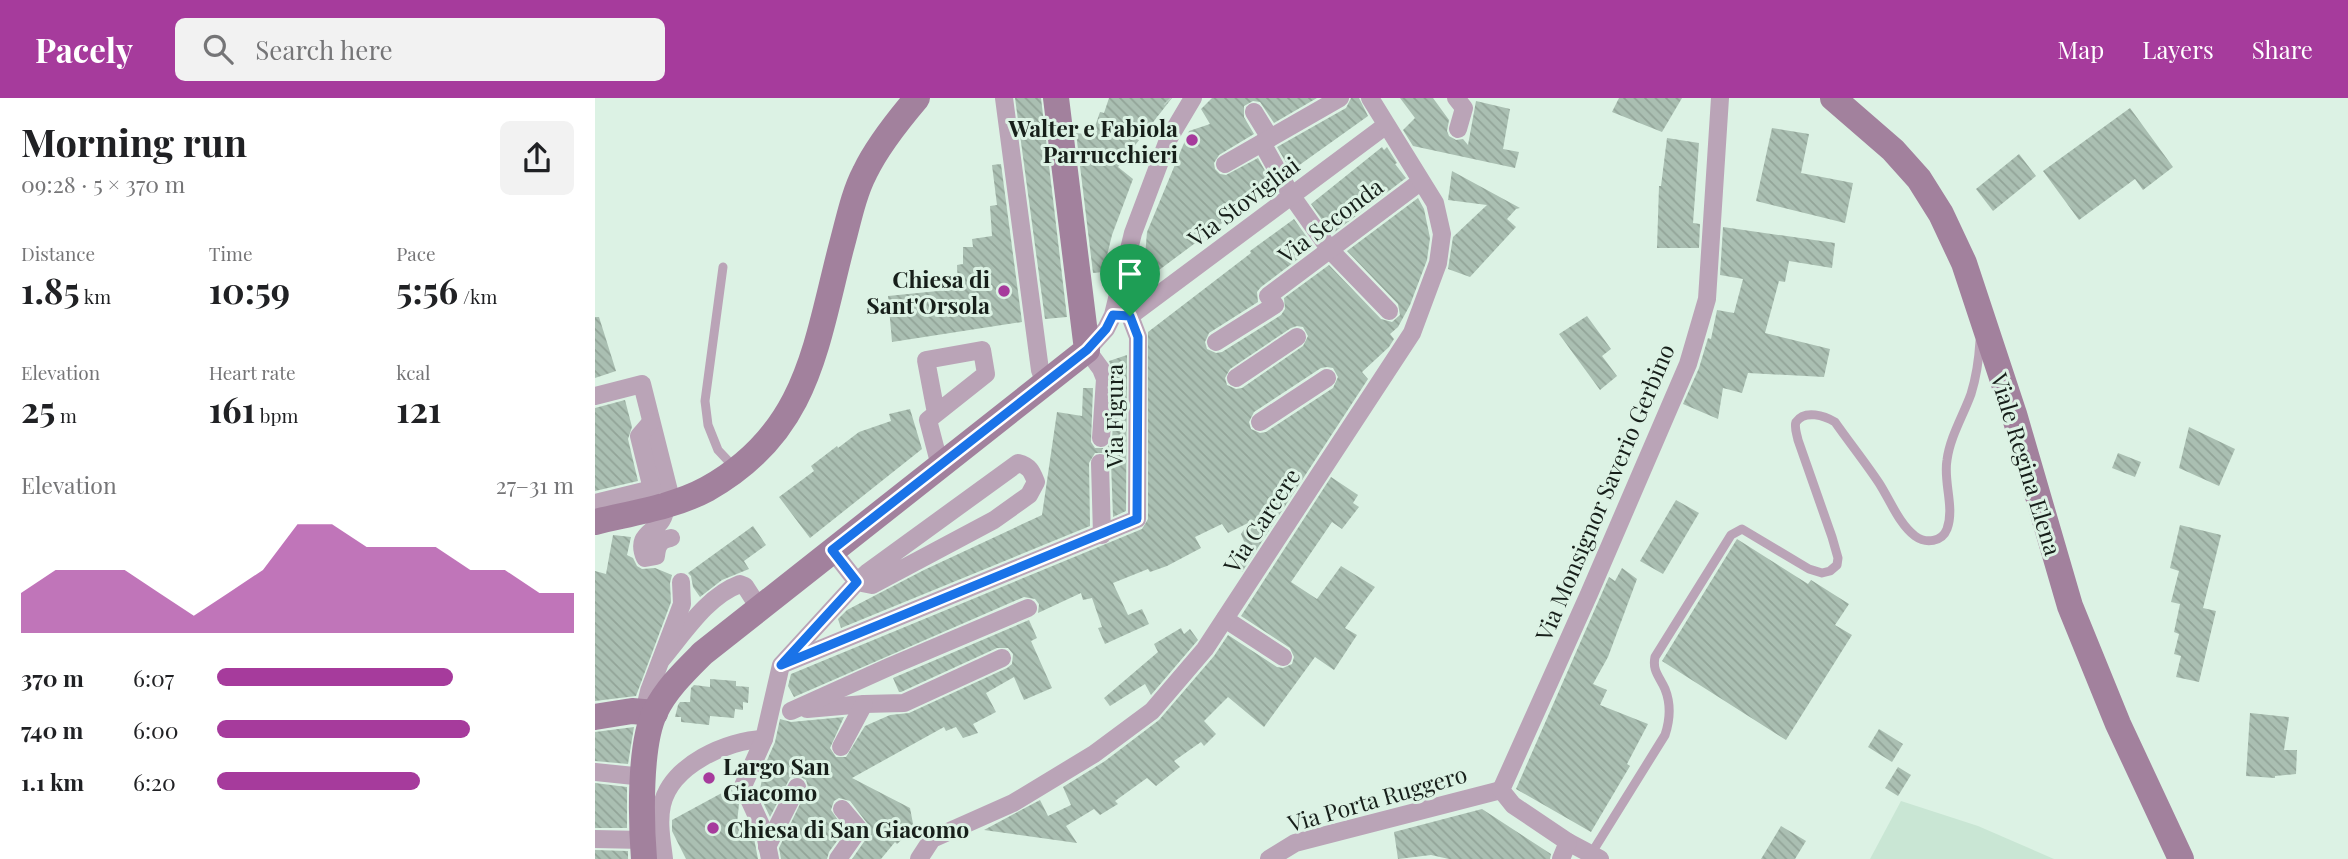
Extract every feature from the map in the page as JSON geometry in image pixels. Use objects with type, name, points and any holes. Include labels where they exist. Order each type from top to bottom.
[{"type":"main road","points":[[595,522],[663,499],[705,490],[737,470],[770,439],[796,399],[813,359],[849,215],[865,172],[917,98]]},
{"type":"main road","points":[[644,850],[644,752],[649,712],[678,678],[703,653],[759,608],[1087,350],[1056,98]]},
{"type":"main road","name":"Viale Regina Elena","points":[[1833,98],[1893,150],[1919,179],[1941,214],[1964,263],[2014,414],[2070,606],[2118,724],[2181,859]]},
{"type":"main road","points":[[595,717],[632,711],[649,712]]},
{"type":"street","points":[[1004,98],[1040,370],[1045,384]]},
{"type":"street","points":[[1225,164],[1266,140],[1318,103],[1340,98]]},
{"type":"street","points":[[1456,98],[1464,108],[1458,130]]},
{"type":"street","name":"Via Monsignor Saverio Gerbino","points":[[1501,790],[1590,594],[1688,364],[1707,299],[1720,98]]},
{"type":"street","name":"Via Carcere","points":[[919,859],[932,838],[1013,803],[1094,754],[1152,711],[1205,649],[1412,332],[1438,263],[1443,234],[1435,203],[1385,126],[1372,99]]},
{"type":"street","points":[[1101,438],[1104,379],[1101,369],[1087,350],[1121,315],[1133,233],[1183,103]]},
{"type":"street","points":[[1254,112],[1291,195],[1330,250],[1389,311]]},
{"type":"street","name":"Via Stovigliai","points":[[1121,315],[1385,126]]},
{"type":"street","name":"Via Seconda","points":[[1216,342],[1272,301],[1330,250],[1420,182]]},
{"type":"street","name":"Via Figura","points":[[1102,535],[1137,519],[1138,337],[1121,315]]},
{"type":"street","points":[[1236,378],[1297,337]]},
{"type":"street","points":[[1260,422],[1327,378]]},
{"type":"street","points":[[595,396],[642,384],[666,513],[661,524],[645,535],[642,541],[641,549],[645,558],[656,556],[656,547],[661,541],[671,538]]},
{"type":"street","points":[[936,413],[928,420],[940,466]]},
{"type":"street","points":[[781,665],[1102,535],[1100,463]]},
{"type":"street","points":[[769,853],[765,834],[743,786],[764,739],[781,665],[857,582],[868,572],[1018,464],[1026,465],[1033,472],[1036,482],[1029,495],[994,520],[872,585],[857,582],[832,550]]},
{"type":"street","points":[[595,503],[663,499]]},
{"type":"street","points":[[649,712],[649,691],[681,604],[681,582]]},
{"type":"street","points":[[662,659],[700,614],[731,587],[740,584],[745,586],[759,608]]},
{"type":"street","points":[[791,711],[1028,608]]},
{"type":"street","points":[[1225,619],[1283,657]]},
{"type":"street","points":[[772,708],[791,711],[904,703],[1002,658]]},
{"type":"street","points":[[841,747],[864,704]]},
{"type":"street","points":[[664,859],[660,818],[663,802],[671,784],[681,772],[723,748],[745,740],[764,739]]},
{"type":"street","points":[[595,772],[644,777]]},
{"type":"street","points":[[769,853],[797,788]]},
{"type":"street","points":[[1501,790],[1565,851],[1595,857]]},
{"type":"street","name":"Via Porta Ruggero","points":[[1269,859],[1295,844],[1501,790]]},
{"type":"street","points":[[838,859],[859,829],[842,809]]},
{"type":"street","points":[[595,839],[644,850]]},
{"type":"lane","points":[[723,267],[705,401],[708,425],[718,450],[737,470]]},
{"type":"lane","points":[[1595,857],[1670,722],[1665,688],[1653,666],[1655,657],[1731,535],[1742,529],[1809,569],[1822,573],[1837,565],[1838,558],[1832,537],[1798,440],[1795,426],[1797,422],[1815,414],[1835,422],[1914,536],[1929,541],[1938,539],[1945,533],[1949,505],[1945,469],[1948,451],[1972,391],[1982,318]]},
{"type":"shaded area","points":[[1901,801],[1978,826],[2054,859],[1870,859]]},
{"type":"building","points":[[1015,98],[1041,98],[1067,317],[1045,319]]},
{"type":"building","points":[[1109,98],[1172,98],[1118,167],[1133,179],[1112,235],[1103,272],[1093,273],[1076,133],[1092,135],[1100,112],[1104,113]]},
{"type":"building","points":[[1212,98],[1317,98],[1274,123],[1260,102],[1253,101],[1244,106],[1244,117],[1254,134],[1219,155],[1214,163],[1215,169],[1226,175],[1258,158],[1273,185],[1147,279],[1147,232],[1189,131],[1210,124],[1201,109]]},
{"type":"building","points":[[1351,98],[1359,98],[1368,116],[1291,171],[1277,147],[1346,108]]},
{"type":"building","points":[[1400,98],[1433,98],[1449,120],[1449,136],[1456,140],[1463,139],[1468,145],[1476,101],[1510,109],[1503,149],[1519,152],[1515,168],[1413,146],[1403,130],[1415,118]]},
{"type":"building","points":[[1619,98],[1682,98],[1662,132],[1612,112]]},
{"type":"building","points":[[2130,108],[2173,167],[2143,190],[2135,179],[2079,220],[2043,171]]},
{"type":"building","points":[[1772,128],[1809,134],[1801,173],[1853,183],[1845,223],[1756,201]]},
{"type":"building","points":[[1667,138],[1699,143],[1693,223],[1700,224],[1699,248],[1657,248],[1659,186]]},
{"type":"building","points":[[1382,147],[1384,150],[1387,147],[1406,178],[1332,234],[1311,204]]},
{"type":"building","points":[[2019,154],[2036,176],[1993,211],[1976,189]]},
{"type":"building","points":[[1001,164],[1022,322],[892,342],[888,296],[958,289],[957,265],[963,264],[963,247],[973,247],[972,239],[992,236],[990,206],[997,205],[992,165]]},
{"type":"building","points":[[1452,171],[1520,208],[1507,219],[1516,227],[1470,277],[1448,269],[1453,237],[1487,205],[1448,200]]},
{"type":"building","points":[[1418,198],[1424,209],[1430,238],[1427,260],[1410,305],[1398,327],[1390,334],[1394,339],[1362,372],[1368,379],[1242,572],[1233,566],[1251,558],[1241,534],[1248,523],[1228,533],[1222,524],[1195,537],[1201,548],[1167,566],[1150,572],[1148,569],[1113,583],[1128,615],[1142,609],[1149,624],[1105,644],[1098,628],[1102,627],[1092,598],[1083,600],[1081,593],[1038,613],[1039,604],[1035,599],[1024,597],[794,697],[788,686],[791,674],[1142,529],[1148,519],[1148,332],[1294,219],[1314,247],[1261,287],[1257,292],[1258,302],[1209,333],[1205,342],[1207,349],[1216,353],[1222,352],[1281,315],[1285,309],[1284,298],[1329,265],[1381,319],[1392,322],[1400,315],[1398,304],[1347,251]],"holes":[[[1297,326],[1303,327],[1308,336],[1303,346],[1242,388],[1236,389],[1227,385],[1225,378],[1230,369]],[[1321,368],[1333,368],[1338,377],[1333,388],[1266,432],[1260,433],[1251,429],[1249,422],[1254,412]]]},
{"type":"building","points":[[1723,227],[1835,243],[1832,268],[1789,261],[1785,282],[1779,281],[1765,333],[1830,349],[1824,377],[1748,373],[1742,393],[1723,388],[1718,419],[1683,404],[1699,368],[1708,338],[1711,339],[1717,310],[1734,313],[1743,279],[1720,275]]},
{"type":"building","points":[[1587,316],[1611,349],[1602,356],[1617,376],[1600,390],[1559,334]]},
{"type":"building","points":[[595,317],[599,317],[616,371],[595,378]]},
{"type":"building","points":[[1127,355],[1126,511],[1113,517],[1111,462],[1105,453],[1095,453],[1089,463],[1090,526],[841,628],[838,619],[847,610],[924,570],[1042,515],[1057,412],[1082,416],[1083,388],[1093,388],[1091,442],[1095,448],[1107,448],[1112,439],[1116,380],[1109,361]]},
{"type":"building","points":[[625,400],[632,427],[628,439],[638,481],[595,491],[595,408]]},
{"type":"building","points":[[910,409],[922,449],[810,538],[779,497],[814,471],[811,466],[837,446],[838,448],[859,432],[891,421],[889,414]]},
{"type":"building","points":[[2189,427],[2235,449],[2219,486],[2179,468]]},
{"type":"building","points":[[2118,453],[2141,462],[2135,477],[2112,468]]},
{"type":"building","points":[[1331,477],[1358,495],[1353,503],[1359,507],[1342,529],[1332,522],[1291,582],[1317,599],[1341,566],[1375,587],[1345,628],[1357,635],[1334,670],[1315,657],[1264,727],[1228,697],[1204,721],[1216,734],[1204,746],[1201,742],[1174,761],[1180,767],[1156,786],[1147,778],[1115,801],[1118,804],[1100,815],[1094,809],[1066,826],[1077,843],[984,830],[1040,800],[1048,816],[1071,805],[1063,787],[1105,761],[1159,720],[1214,656],[1228,635],[1277,667],[1283,668],[1292,664],[1294,657],[1290,648],[1241,616]]},
{"type":"building","points":[[1676,500],[1699,513],[1663,574],[1640,561]]},
{"type":"building","points":[[2180,525],[2221,535],[2203,608],[2216,611],[2199,682],[2176,677],[2181,656],[2174,654],[2179,634],[2174,632],[2180,604],[2171,602],[2179,571],[2170,568]]},
{"type":"building","points":[[753,526],[766,545],[744,561],[749,569],[722,580],[700,597],[688,573]]},
{"type":"building","points":[[613,535],[631,537],[627,555],[633,558],[637,566],[642,569],[655,568],[672,575],[671,602],[636,696],[595,701],[595,571],[606,574]]},
{"type":"building","points":[[1737,539],[1808,584],[1811,580],[1849,604],[1835,625],[1852,635],[1786,740],[1662,661]]},
{"type":"building","points":[[1622,568],[1637,579],[1608,657],[1593,684],[1607,690],[1600,705],[1648,724],[1627,764],[1630,766],[1591,832],[1516,789],[1609,577],[1615,581]]},
{"type":"building","points":[[1029,620],[1037,638],[1031,641],[1052,688],[1024,700],[1014,677],[986,693],[996,712],[973,724],[978,733],[963,738],[956,727],[946,731],[944,727],[852,778],[910,808],[914,829],[897,844],[895,842],[881,859],[852,859],[868,836],[870,827],[850,801],[839,798],[834,801],[831,810],[845,830],[827,859],[781,859],[779,848],[808,787],[806,780],[801,777],[790,778],[770,817],[759,794],[780,719],[791,722],[844,717],[830,748],[836,757],[846,757],[865,726],[890,715],[909,713],[1007,668],[1012,664],[1013,654],[1008,648],[997,648],[901,692],[893,678]]},
{"type":"building","points":[[1181,628],[1184,634],[1190,629],[1198,640],[1151,695],[1145,684],[1110,706],[1104,698],[1158,652],[1154,644]]},
{"type":"building","points":[[710,679],[736,681],[736,686],[749,687],[748,703],[743,702],[743,710],[735,709],[734,718],[710,716],[709,725],[681,722],[681,717],[675,717],[680,702],[690,702],[691,688],[694,685],[710,687]]},
{"type":"building","points":[[2250,713],[2289,717],[2284,750],[2297,750],[2296,774],[2275,778],[2246,776]]},
{"type":"building","points":[[634,727],[628,764],[595,761],[595,732]]},
{"type":"building","points":[[1879,729],[1903,744],[1892,762],[1868,747]]},
{"type":"building","points":[[1898,767],[1911,775],[1898,796],[1885,788]]},
{"type":"building","points":[[595,783],[627,787],[627,828],[595,828]]},
{"type":"building","name":"Chiesa di San Giacomo","points":[[731,788],[739,804],[737,823],[748,825],[758,859],[686,859],[672,831],[672,820]]},
{"type":"building","points":[[1482,809],[1551,854],[1550,859],[1449,859],[1431,855],[1398,859],[1394,832]]},
{"type":"building","points":[[1781,826],[1806,841],[1795,859],[1761,859]]},
{"type":"building","points":[[595,850],[628,851],[628,859],[595,859]]},
{"type":"place","name":"Walter e Fabiola Parrucchieri","points":[[1192,140]]},
{"type":"place","name":"Chiesa di Sant'Orsola","points":[[1004,291]]},
{"type":"place","name":"Largo San Giacomo","points":[[709,778]]},
{"type":"place","name":"Chiesa di San Giacomo","points":[[713,828]]},
{"type":"route","points":[[1113,315],[1130,316],[1138,337],[1137,519],[781,665],[857,582],[832,550],[1087,350],[1106,329],[1113,315]]}]
